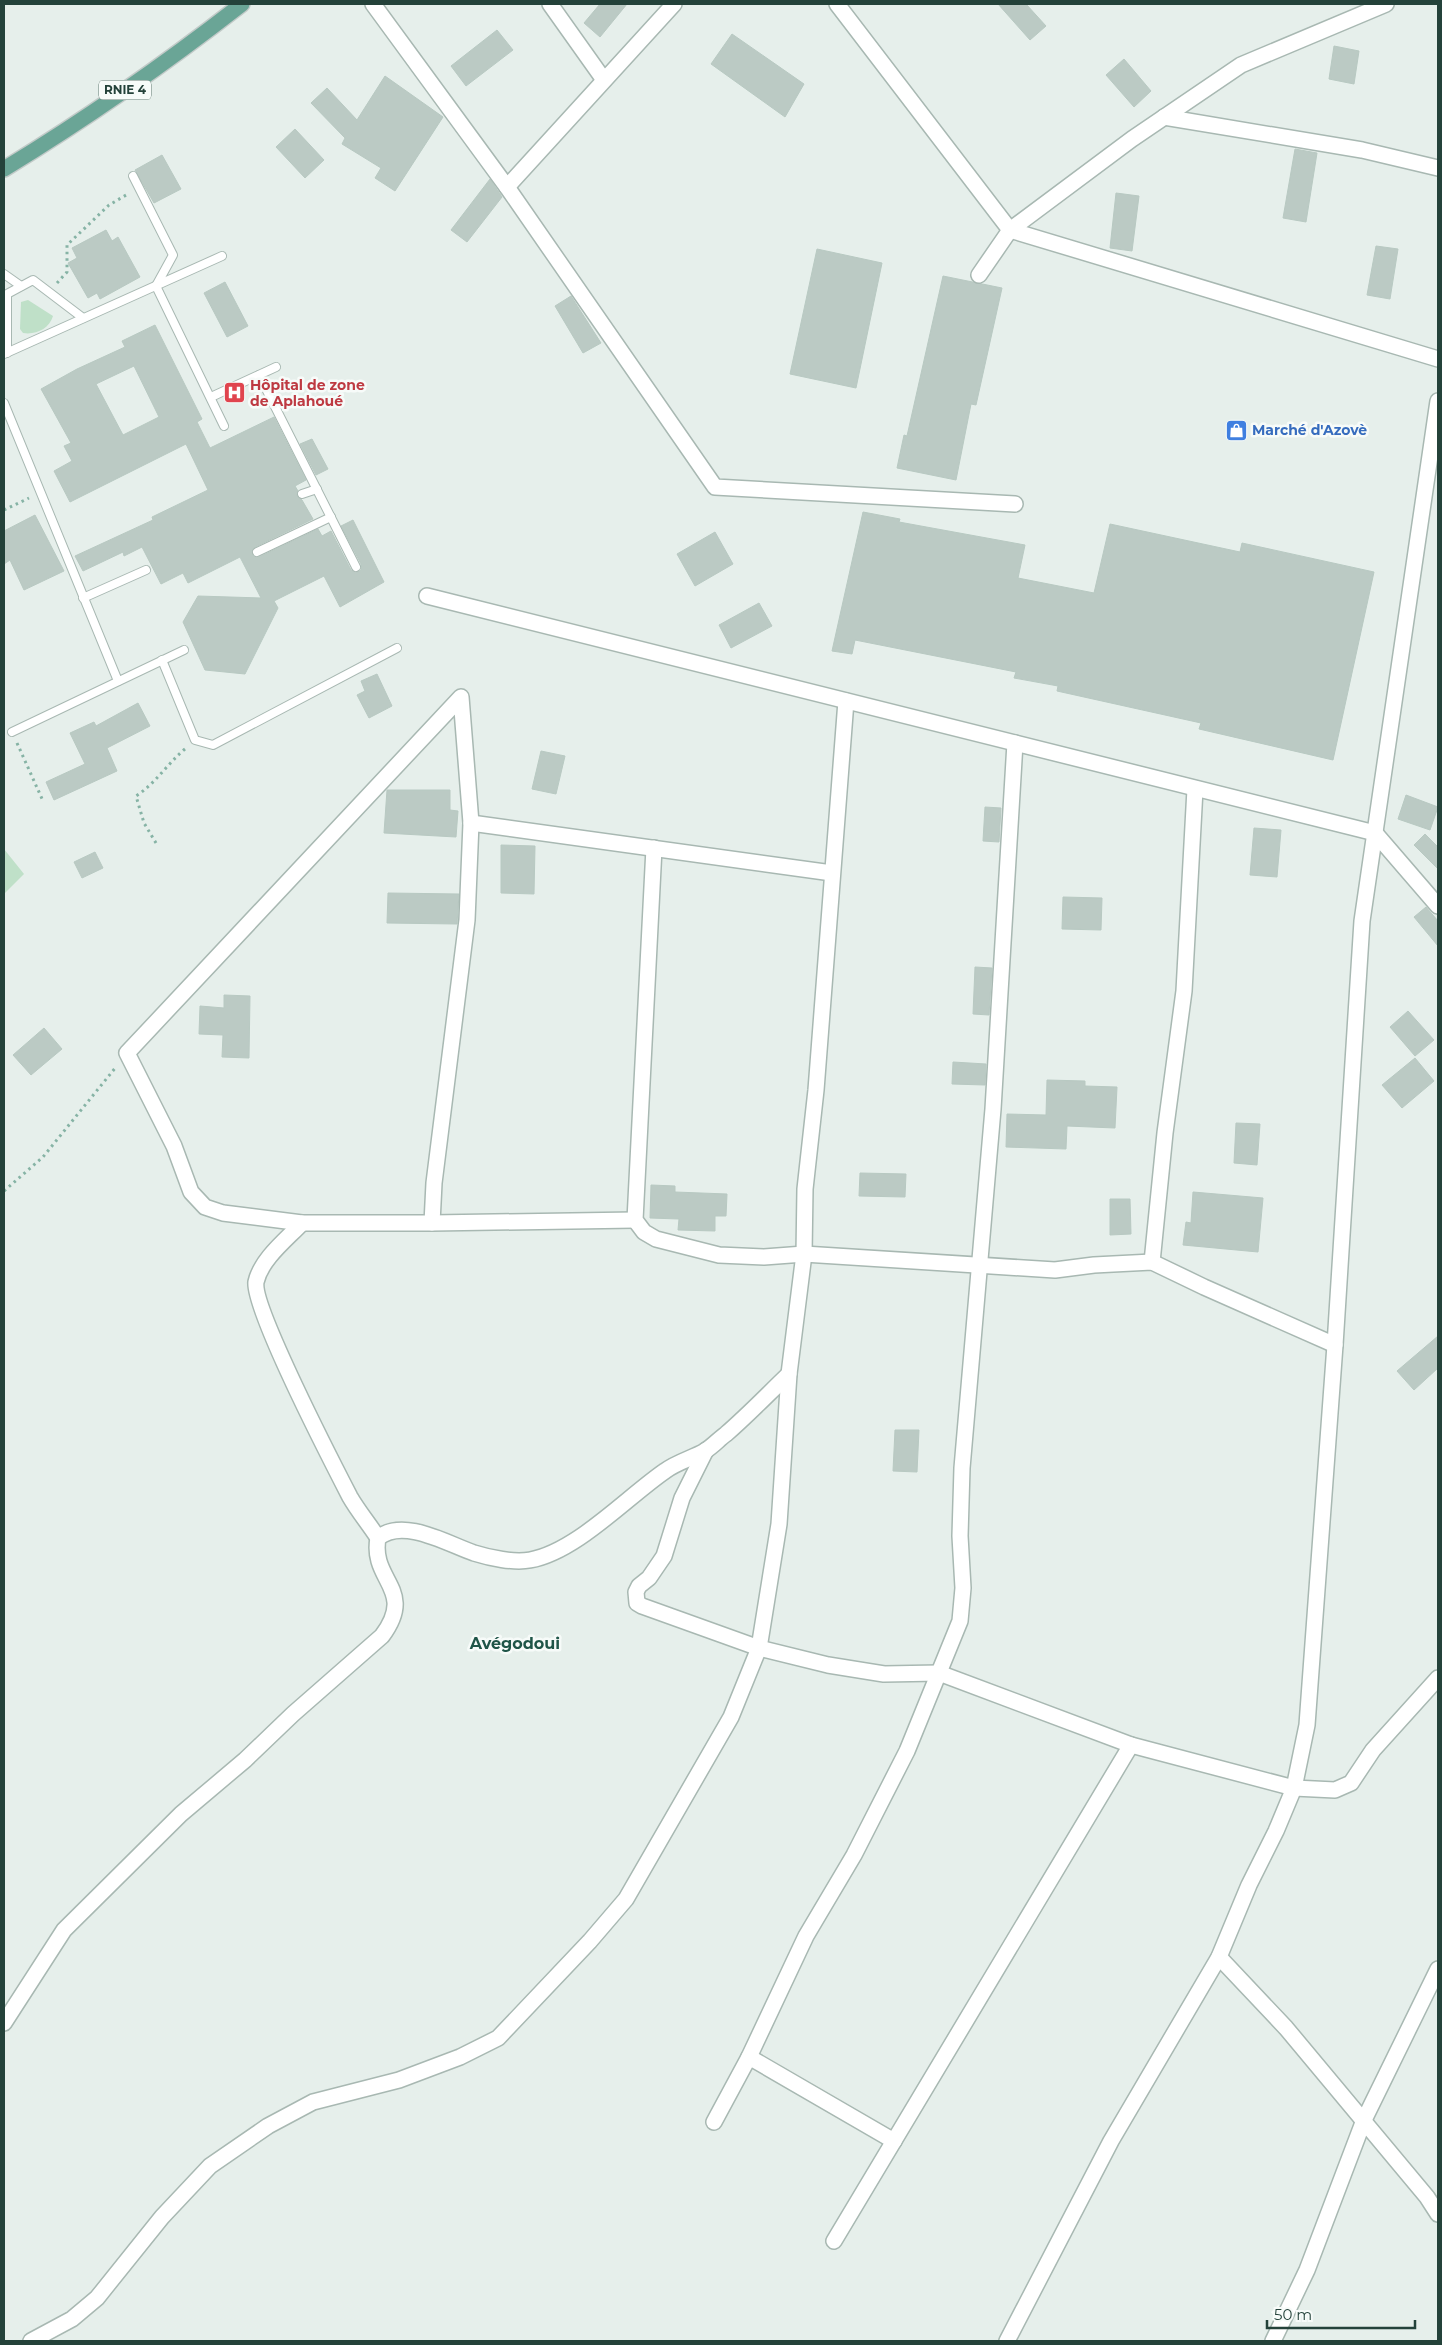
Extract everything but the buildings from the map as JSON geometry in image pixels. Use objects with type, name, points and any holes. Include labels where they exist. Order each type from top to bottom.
[{"type":"main road","name":"RNIE 4","points":[[4,169],[70,128],[188,46],[242,4]]},
{"type":"street","points":[[373,4],[507,187],[715,487],[1015,504]]},
{"type":"street","points":[[550,4],[604,80]]},
{"type":"street","points":[[507,187],[674,4]]},
{"type":"street","points":[[836,4],[1010,230],[1438,359]]},
{"type":"street","points":[[979,275],[1010,230],[1164,117],[1241,65],[1386,4]]},
{"type":"street","points":[[1164,117],[1362,150],[1438,168]]},
{"type":"street","points":[[1008,2341],[1112,2141],[1219,1957],[1249,1885],[1276,1831],[1294,1788],[1307,1725],[1335,1345],[1362,921],[1438,401]]},
{"type":"street","points":[[427,596],[1375,833],[1438,906]]},
{"type":"street","points":[[432,1223],[434,1183],[467,920],[471,823],[461,697],[127,1052],[174,1146],[191,1192],[205,1207],[223,1213],[302,1223],[432,1223],[635,1220]]},
{"type":"street","points":[[31,2341],[72,2319],[97,2298],[162,2217],[210,2166],[268,2126],[313,2102],[399,2080],[460,2057],[498,2038],[590,1941],[626,1899],[731,1717],[759,1648],[779,1524],[788,1374],[804,1254],[805,1189],[816,1090],[846,701]]},
{"type":"street","points":[[714,2122],[749,2057],[806,1936],[854,1854],[907,1751],[960,1621],[963,1588],[960,1536],[962,1468],[993,1109],[1015,743]]},
{"type":"street","points":[[1152,1262],[1165,1133],[1184,991],[1196,788]]},
{"type":"street","points":[[471,823],[832,873]]},
{"type":"street","points":[[654,848],[635,1220],[644,1232],[656,1239],[719,1255],[764,1257],[804,1254],[1055,1270],[1094,1265],[1152,1262],[1335,1345]]},
{"type":"street","points":[[4,2023],[64,1930],[181,1814],[245,1760],[293,1714],[382,1636],[392,1622],[396,1604],[378,1562],[378,1538],[351,1499],[274,1339],[258,1296],[256,1284],[260,1270],[302,1223]]},
{"type":"street","points":[[378,1538],[384,1533],[398,1529],[436,1538],[475,1553],[511,1560],[531,1560],[552,1552],[584,1535],[666,1469],[706,1450],[746,1417],[788,1374]]},
{"type":"street","points":[[706,1450],[682,1498],[664,1556],[649,1578],[639,1586],[636,1598],[637,1603],[759,1648],[828,1664],[884,1674],[939,1673],[1131,1745],[1294,1788],[1335,1790],[1351,1783],[1373,1750],[1438,1678]]},
{"type":"street","points":[[834,2241],[1131,1745]]},
{"type":"street","points":[[1219,1957],[1286,2028],[1427,2197],[1438,2214]]},
{"type":"street","points":[[1273,2341],[1307,2270],[1364,2120],[1438,1969]]},
{"type":"street","points":[[749,2057],[894,2141]]},
{"type":"lane","points":[[133,176],[173,255],[156,286]]},
{"type":"lane","points":[[83,318],[33,280],[7,294],[5,353],[222,256]]},
{"type":"lane","points":[[4,274],[21,286]]},
{"type":"lane","points":[[156,286],[224,426]]},
{"type":"lane","points":[[211,397],[276,367]]},
{"type":"lane","points":[[259,375],[356,567]]},
{"type":"lane","points":[[4,403],[118,681]]},
{"type":"lane","points":[[302,494],[316,489]]},
{"type":"lane","points":[[257,552],[331,517]]},
{"type":"lane","points":[[83,598],[146,570]]},
{"type":"lane","points":[[162,660],[195,740],[213,745],[397,648]]},
{"type":"lane","points":[[12,732],[184,650]]},
{"type":"path","points":[[46,290],[57,283],[67,272],[67,245],[109,205],[139,188]]},
{"type":"path","points":[[4,510],[40,492]]},
{"type":"path","points":[[12,732],[43,801]]},
{"type":"path","points":[[156,842],[144,823],[136,796],[151,787],[171,760],[195,740]]},
{"type":"path","points":[[4,1191],[43,1157],[127,1052]]},
{"type":"green space","points":[[28,300],[53,316],[45,328],[33,333],[23,333],[20,329],[21,302]]},
{"type":"green space","points":[[4,849],[24,874],[4,894]]},
{"type":"place","name":"Hôpital de zone de Aplahoué","points":[[234,393]]},
{"type":"place","name":"Marché d'Azovè","points":[[1236,430]]},
{"type":"district","name":"Avégodoui","points":[[515,1643]]}]
